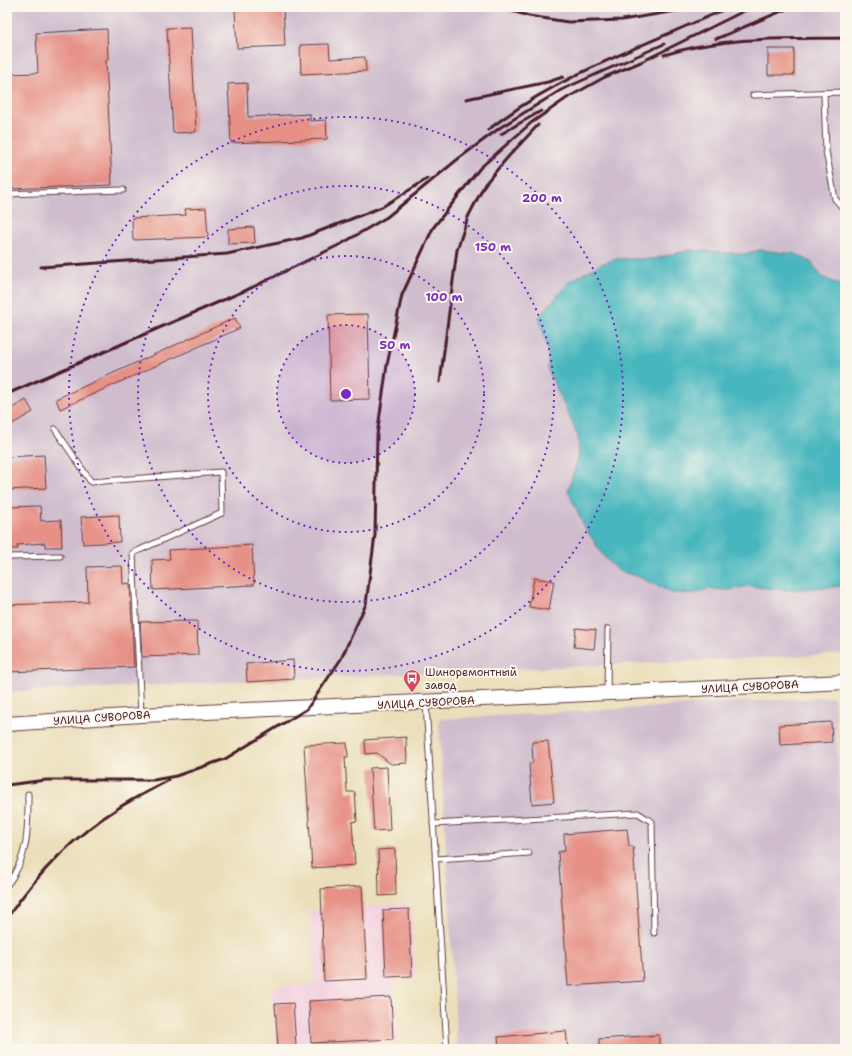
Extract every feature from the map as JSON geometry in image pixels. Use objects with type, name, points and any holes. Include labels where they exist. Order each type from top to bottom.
[{"type":"main road","name":"УЛИЦА СУВОРОВА","points":[[7,724],[142,715],[426,703],[845,682]]},
{"type":"lane","points":[[753,95],[845,92]]},
{"type":"lane","points":[[824,93],[826,151],[835,199],[845,210]]},
{"type":"lane","points":[[7,194],[123,190]]},
{"type":"lane","points":[[55,430],[91,482],[221,472],[222,513],[133,554],[142,715]]},
{"type":"lane","points":[[7,557],[60,556]]},
{"type":"lane","points":[[607,694],[608,629]]},
{"type":"lane","points":[[426,703],[447,1049]]},
{"type":"lane","points":[[7,885],[13,878],[24,855],[28,830],[28,794]]},
{"type":"lane","points":[[433,824],[638,813],[652,822],[654,933]]},
{"type":"lane","points":[[435,859],[529,854]]},
{"type":"shaded area","points":[[7,7],[845,7],[845,654],[7,692]]},
{"type":"shaded area","points":[[834,697],[845,879],[845,1049],[457,1049],[439,719]]},
{"type":"shaded area","points":[[838,697],[845,697],[845,816]]},
{"type":"shaded area","points":[[411,903],[416,977],[394,979],[398,1041],[275,1049],[271,987],[315,984],[310,910]]},
{"type":"water","points":[[690,250],[744,254],[760,250],[796,254],[811,262],[822,277],[838,284],[845,284],[845,586],[785,590],[748,586],[730,590],[709,589],[691,594],[672,593],[637,576],[619,571],[605,558],[584,526],[568,491],[579,455],[578,436],[548,370],[548,351],[539,317],[570,281],[601,264],[617,259],[654,259]]},
{"type":"building","points":[[283,8],[285,46],[237,48],[235,10]]},
{"type":"building","points":[[191,27],[196,132],[173,133],[167,28]]},
{"type":"building","points":[[107,29],[108,60],[106,60],[112,185],[7,189],[7,74],[38,73],[36,33]]},
{"type":"building","points":[[329,44],[330,59],[365,57],[366,71],[301,74],[300,45]]},
{"type":"building","points":[[768,49],[794,49],[794,75],[768,75]]},
{"type":"building","points":[[247,83],[248,117],[310,114],[310,121],[326,120],[327,139],[231,143],[228,84]]},
{"type":"building","points":[[206,208],[208,237],[133,240],[132,218],[186,215],[185,209]]},
{"type":"building","points":[[254,227],[255,243],[228,244],[228,229]]},
{"type":"building","points":[[368,314],[370,399],[330,400],[328,315]]},
{"type":"building","points":[[235,318],[240,328],[60,409],[56,399]]},
{"type":"building","points":[[26,400],[33,412],[7,427],[7,411]]},
{"type":"building","points":[[44,455],[46,488],[7,490],[7,457]]},
{"type":"building","points":[[40,506],[41,521],[61,520],[62,547],[45,547],[45,543],[17,545],[18,549],[7,549],[7,507]]},
{"type":"building","points":[[119,515],[120,542],[83,544],[81,517]]},
{"type":"building","points":[[252,545],[254,585],[153,590],[152,560],[170,559],[169,550]]},
{"type":"building","points":[[122,566],[123,584],[130,583],[134,667],[7,672],[7,605],[88,602],[87,567]]},
{"type":"building","points":[[534,578],[554,581],[549,610],[529,607]]},
{"type":"building","points":[[197,621],[198,655],[142,657],[140,622]]},
{"type":"building","points":[[576,628],[596,630],[594,649],[574,647]]},
{"type":"building","points":[[293,660],[294,679],[247,682],[246,664]]},
{"type":"building","points":[[831,722],[832,742],[780,745],[779,725]]},
{"type":"building","points":[[406,737],[407,763],[391,764],[377,753],[366,754],[365,740]]},
{"type":"building","points":[[548,741],[554,802],[532,804],[529,763],[533,763],[532,742]]},
{"type":"building","points":[[347,743],[348,757],[345,757],[347,792],[355,792],[357,821],[352,822],[355,865],[312,868],[304,745]]},
{"type":"building","points":[[387,767],[390,830],[374,831],[370,768]]},
{"type":"building","points":[[627,829],[629,846],[633,846],[643,981],[568,986],[558,852],[565,851],[564,834]]},
{"type":"building","points":[[395,849],[396,895],[379,896],[378,850]]},
{"type":"building","points":[[362,886],[367,979],[324,981],[321,889]]},
{"type":"building","points":[[409,909],[412,976],[386,977],[383,910]]},
{"type":"building","points":[[391,997],[393,1039],[311,1043],[309,1001]]},
{"type":"building","points":[[293,1003],[296,1046],[278,1047],[275,1004]]},
{"type":"building","points":[[566,1031],[568,1049],[499,1049],[498,1037]]},
{"type":"building","points":[[659,1035],[659,1049],[599,1049],[599,1039]]},
{"type":"railway","points":[[498,7],[529,16],[568,22],[622,20],[700,7]]},
{"type":"railway","points":[[488,130],[515,110],[574,76],[636,47],[730,7]]},
{"type":"railway","points":[[7,785],[46,780],[154,780],[176,776],[225,759],[307,709],[341,659],[366,604],[375,535],[377,435],[387,365],[402,295],[433,228],[480,168],[531,123],[567,98],[605,77],[641,62],[752,7]]},
{"type":"railway","points":[[716,39],[791,7]]},
{"type":"railway","points":[[664,55],[709,44],[754,40],[845,38]]},
{"type":"railway","points":[[7,394],[251,288],[343,243],[387,217],[458,159],[501,127],[561,90],[664,44]]},
{"type":"railway","points":[[466,99],[548,82],[563,77]]},
{"type":"railway","points":[[501,134],[541,111]]},
{"type":"railway","points":[[440,382],[457,250],[468,217],[485,184],[538,125]]},
{"type":"railway","points":[[41,267],[227,254],[302,238],[382,207],[427,179]]},
{"type":"railway","points":[[7,918],[31,886],[72,843],[103,818],[169,780]]},
{"type":"place","name":"Шиноремонтный завод","points":[[412,693]]}]
